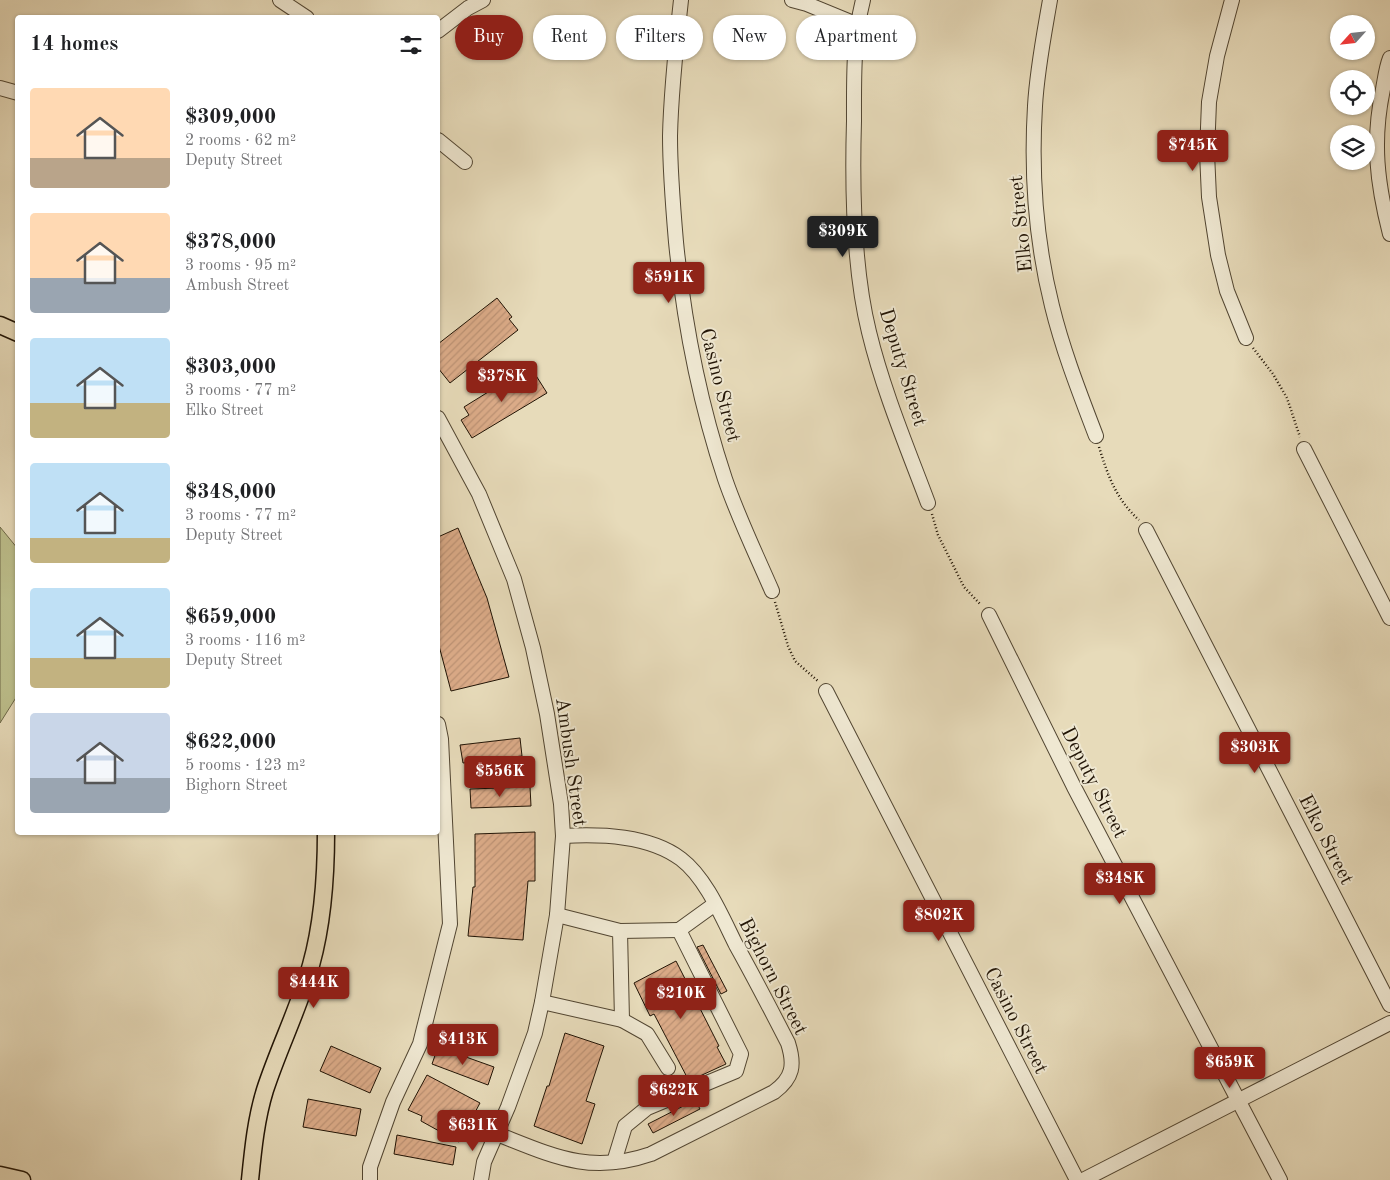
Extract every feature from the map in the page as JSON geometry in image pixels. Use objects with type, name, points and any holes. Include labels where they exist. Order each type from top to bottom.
[{"type":"main road","points":[[0,325],[15,332]]},
{"type":"main road","points":[[250,1180],[255,1131],[265,1090],[301,999],[312,962],[322,911],[326,835]]},
{"type":"main road","points":[[0,1174],[22,1180]]},
{"type":"street","points":[[280,0],[302,15]]},
{"type":"street","points":[[440,29],[468,8],[484,0]]},
{"type":"street","name":"Casino Street","points":[[681,0],[672,86],[670,137],[672,194],[687,332],[706,416],[726,481],[772,590]]},
{"type":"street","points":[[792,0],[834,15]]},
{"type":"street","name":"Deputy Street","points":[[860,15],[863,0]]},
{"type":"street","name":"Elko Street","points":[[1050,0],[1040,52],[1035,106],[1034,170],[1038,224],[1052,307],[1068,359],[1096,436]]},
{"type":"street","points":[[1232,0],[1217,56],[1209,102],[1207,154],[1209,197],[1218,255],[1227,291],[1246,338]]},
{"type":"street","points":[[1390,58],[1378,113],[1376,154],[1381,197],[1390,234]]},
{"type":"street","name":"Deputy Street","points":[[855,60],[853,177],[859,271],[871,340],[888,394],[928,503]]},
{"type":"street","points":[[0,88],[15,92]]},
{"type":"street","points":[[440,142],[465,162]]},
{"type":"street","name":"Ambush Street","points":[[440,422],[480,494],[514,579],[533,648],[546,714],[561,804],[563,836],[557,915],[542,1002],[534,1034],[497,1134],[484,1162],[481,1180]]},
{"type":"street","points":[[1304,449],[1390,618]]},
{"type":"street","name":"Elko Street","points":[[1146,530],[1390,1005]]},
{"type":"street","name":"Deputy Street","points":[[989,615],[1074,787],[1280,1180]]},
{"type":"street","name":"Casino Street","points":[[826,691],[1077,1180]]},
{"type":"street","points":[[370,1180],[370,1167],[393,1102],[420,1044],[450,924],[440,733]]},
{"type":"street","name":"Bighorn Street","points":[[497,1134],[558,1158],[582,1162],[614,1162],[638,1158],[651,1154],[774,1092],[788,1079],[792,1065],[788,1043],[715,904],[697,874],[680,858],[659,847],[620,837],[563,836]]},
{"type":"street","points":[[557,915],[620,932],[679,930],[715,904]]},
{"type":"street","points":[[614,1162],[625,1126],[647,1108],[736,1071],[741,1054],[679,930]]},
{"type":"street","points":[[620,932],[622,1020]]},
{"type":"street","points":[[542,1002],[622,1020],[647,1034],[668,1068]]},
{"type":"street","points":[[1083,1180],[1240,1101],[1390,1022]]},
{"type":"path","points":[[1246,338],[1273,374],[1287,398],[1304,449]]},
{"type":"path","points":[[1096,436],[1104,464],[1118,496],[1140,520],[1146,530]]},
{"type":"path","points":[[928,503],[938,535],[964,587],[989,615]]},
{"type":"path","points":[[772,590],[788,646],[795,660],[826,691]]},
{"type":"green space","points":[[0,527],[15,545],[15,699],[0,723]]},
{"type":"building","points":[[497,298],[512,317],[509,319],[518,330],[450,383],[440,370],[440,342]]},
{"type":"building","points":[[522,371],[526,378],[535,374],[547,393],[472,438],[461,420],[469,415],[464,407]]},
{"type":"building","points":[[458,528],[487,598],[509,677],[451,691],[440,650],[440,536]]},
{"type":"building","points":[[520,738],[522,756],[463,763],[460,745]]},
{"type":"building","points":[[530,787],[531,806],[471,808],[470,789]]},
{"type":"building","points":[[535,832],[535,881],[528,881],[523,940],[468,936],[473,887],[475,887],[475,834]]},
{"type":"building","points":[[703,945],[727,991],[721,994],[697,947]]},
{"type":"building","points":[[676,961],[719,1046],[717,1047],[726,1064],[689,1081],[654,1014],[650,1016],[634,983]]},
{"type":"building","points":[[565,1033],[604,1046],[586,1101],[595,1104],[582,1144],[534,1126],[547,1086],[549,1086]]},
{"type":"building","points":[[331,1046],[381,1068],[370,1093],[320,1071]]},
{"type":"building","points":[[438,1047],[494,1067],[488,1085],[432,1064]]},
{"type":"building","points":[[427,1075],[480,1103],[459,1142],[421,1121],[422,1116],[408,1110]]},
{"type":"building","points":[[308,1099],[361,1109],[356,1136],[303,1127]]},
{"type":"building","points":[[695,1100],[700,1109],[653,1133],[648,1124]]},
{"type":"building","points":[[397,1135],[456,1147],[453,1165],[394,1154]]}]
